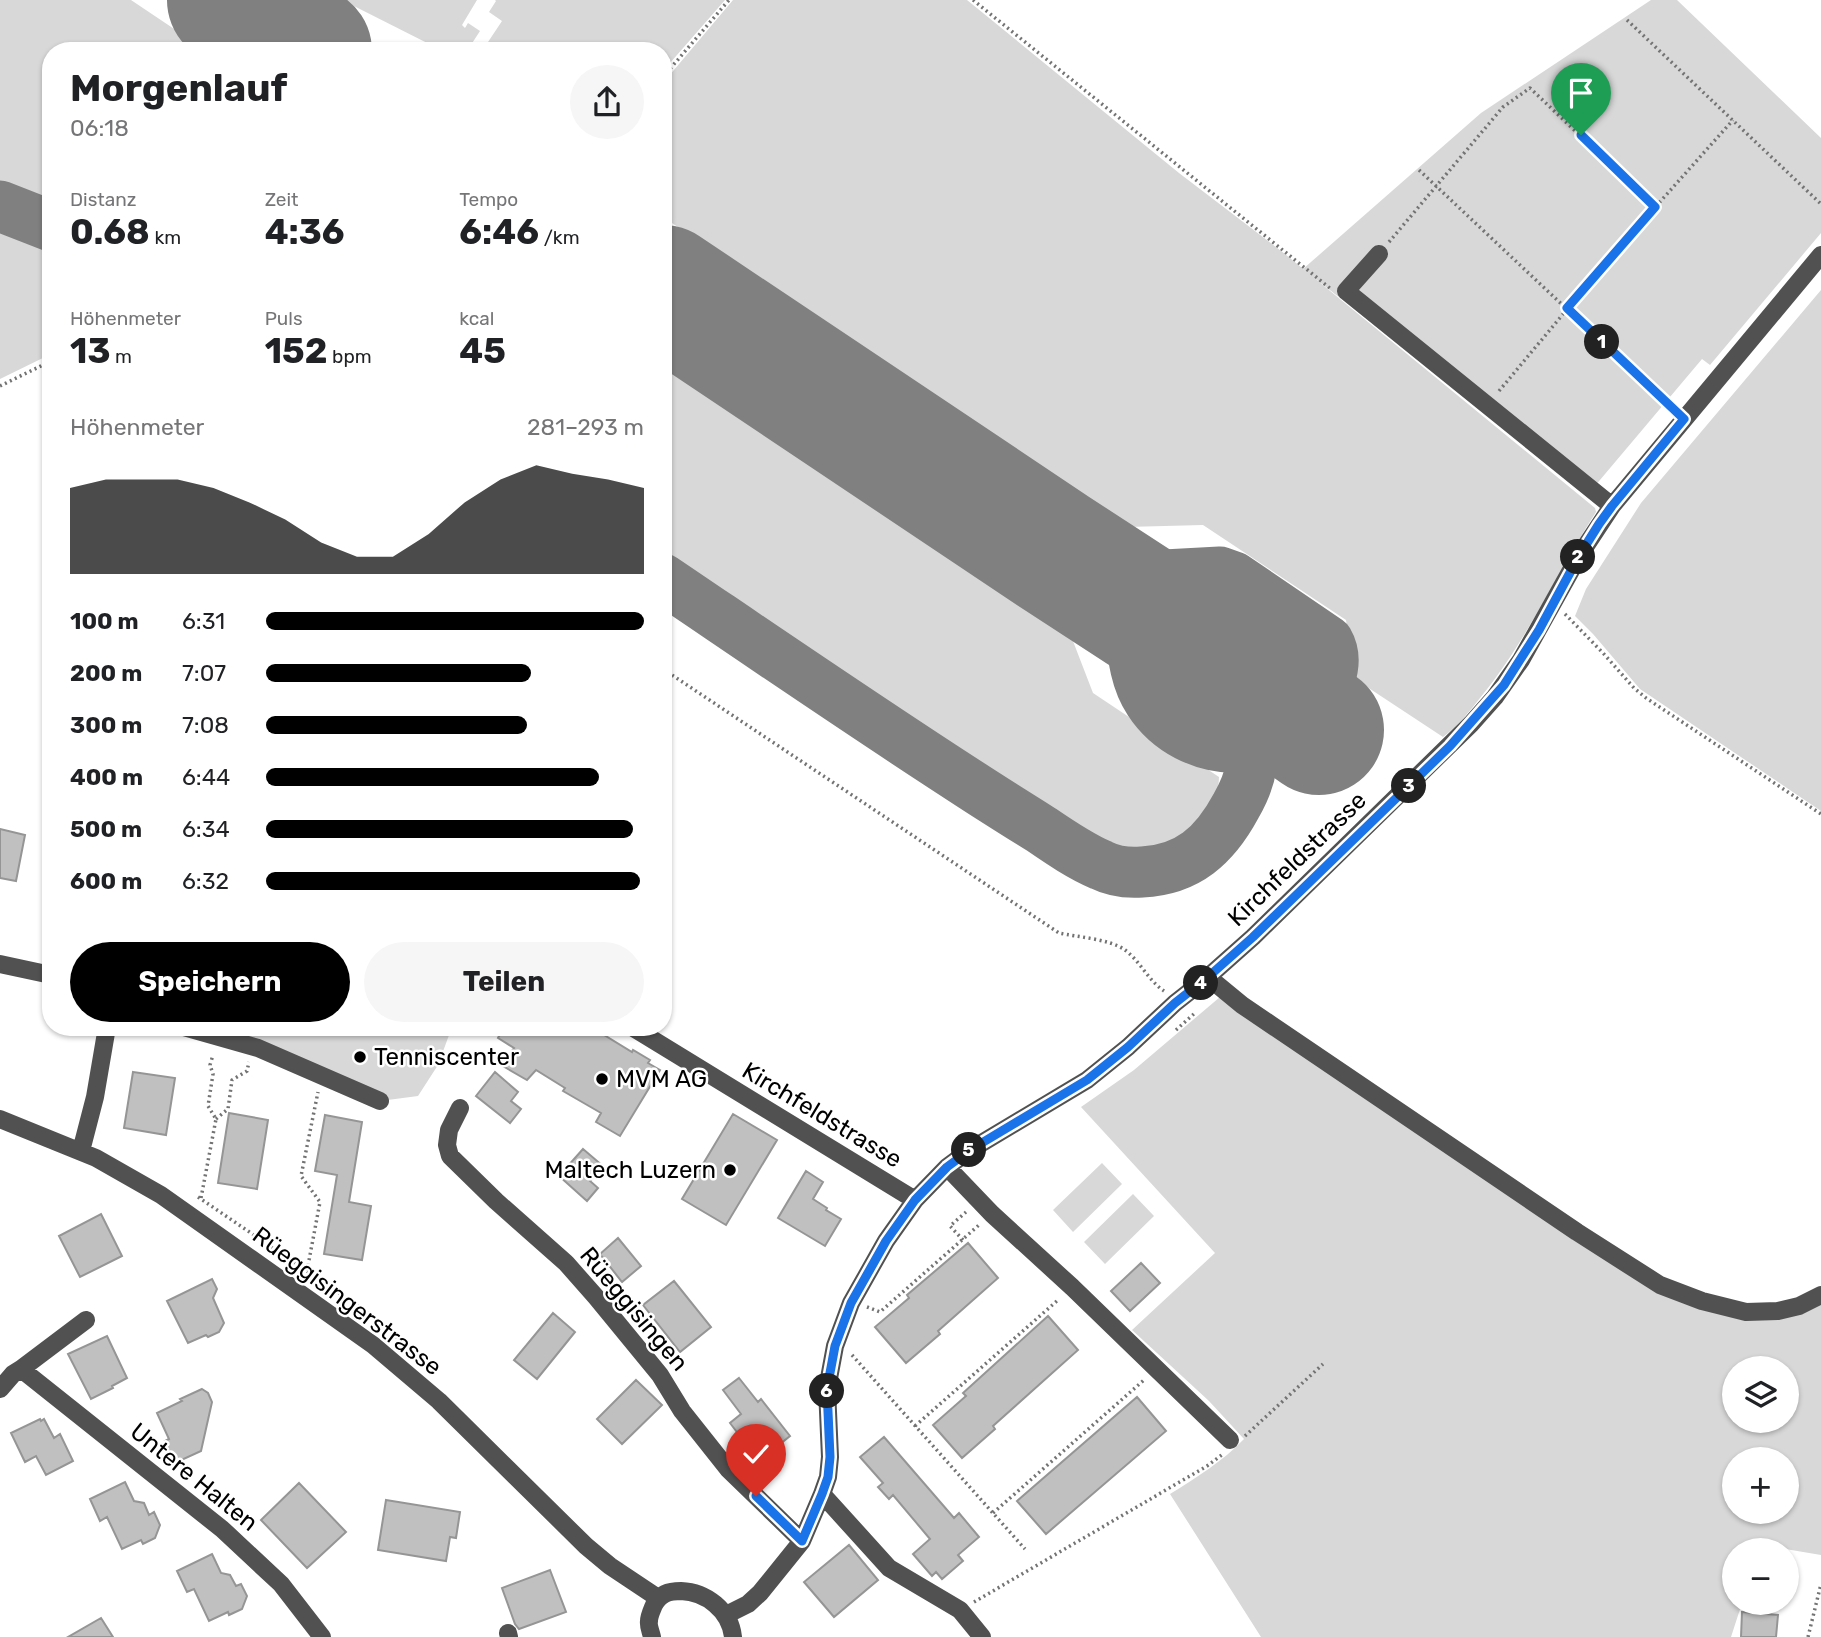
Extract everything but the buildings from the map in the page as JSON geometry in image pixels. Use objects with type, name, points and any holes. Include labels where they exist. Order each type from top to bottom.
[{"type":"street","points":[[1379,254],[1346,291],[1612,506]]},
{"type":"street","name":"Kirchfeldstrasse","points":[[726,1615],[748,1604],[760,1593],[802,1541],[828,1477],[830,1457],[827,1389],[835,1346],[851,1303],[886,1241],[915,1200],[947,1167],[970,1150],[1087,1080],[1128,1047],[1302,890],[1471,724],[1521,660],[1579,556],[1612,506],[1821,255]]},
{"type":"street","points":[[0,964],[42,973]]},
{"type":"street","points":[[1208,977],[1242,1005],[1577,1232],[1660,1285],[1702,1301],[1746,1312],[1779,1311],[1799,1306],[1821,1295]]},
{"type":"street","points":[[81,1151],[93,1108],[105,1036]]},
{"type":"street","points":[[216,1036],[258,1048],[380,1101]]},
{"type":"street","name":"Kirchfeldstrasse","points":[[647,1036],[915,1200]]},
{"type":"street","name":"Rüeggisingen","points":[[460,1108],[449,1130],[447,1145],[450,1156],[566,1263],[660,1376],[682,1411],[728,1469],[802,1541]]},
{"type":"street","name":"Rüeggisingerstrasse","points":[[0,1119],[81,1151],[161,1195],[373,1345],[439,1401],[586,1546],[610,1566],[658,1598]]},
{"type":"street","points":[[947,1167],[992,1214],[1233,1443]]},
{"type":"street","points":[[2,1383],[86,1320]]},
{"type":"street","name":"Untere Halten","points":[[22,1369],[222,1529],[281,1584],[322,1637]]},
{"type":"street","points":[[822,1494],[889,1568],[960,1610],[982,1637]]},
{"type":"street","points":[[652,1637],[648,1620],[658,1598],[675,1591],[699,1594],[712,1601],[726,1615],[733,1630],[733,1637]]},
{"type":"path","points":[[672,67],[729,0]]},
{"type":"path","points":[[973,0],[1335,293]]},
{"type":"path","points":[[1627,20],[1821,204]]},
{"type":"path","points":[[1379,254],[1503,107],[1530,88],[1655,207]]},
{"type":"path","points":[[1487,407],[1567,308],[1733,120]]},
{"type":"path","points":[[1419,170],[1684,419]]},
{"type":"path","points":[[0,386],[42,365]]},
{"type":"path","points":[[1554,603],[1646,698],[1821,814]]},
{"type":"path","points":[[672,675],[1059,933],[1123,948],[1190,1018]]},
{"type":"path","points":[[213,1054],[208,1106],[216,1119]]},
{"type":"path","points":[[201,1198],[216,1119],[228,1109],[232,1080],[247,1071],[251,1055]]},
{"type":"path","points":[[307,1270],[320,1202],[301,1175],[320,1084]]},
{"type":"path","points":[[962,1240],[950,1226],[971,1208]]},
{"type":"path","points":[[851,1303],[880,1312],[985,1220]]},
{"type":"path","points":[[915,1426],[1064,1294]]},
{"type":"path","points":[[835,1346],[852,1354],[1025,1549]]},
{"type":"path","points":[[960,1610],[1207,1466],[1323,1364]]},
{"type":"path","points":[[993,1513],[1151,1374]]},
{"type":"path","points":[[1808,1637],[1821,1584]]},
{"type":"shaded area","points":[[0,0],[131,0],[194,42],[42,42],[42,206],[0,190]]},
{"type":"shaded area","points":[[342,0],[477,0],[462,25],[465,28],[468,23],[480,31],[473,42],[425,42]]},
{"type":"shaded area","points":[[725,0],[672,61],[672,42],[488,42],[502,21],[489,12],[496,1]]},
{"type":"shaded area","points":[[733,0],[967,0],[1179,173],[1285,254],[1595,508],[1596,512],[1512,654],[1472,708],[1443,737],[1355,679],[1346,620],[1203,525],[1126,527],[672,223],[672,72]]},
{"type":"shaded area","points":[[1651,0],[1677,0],[1821,138],[1821,233],[1710,365],[1702,359],[1589,493],[1303,269],[1481,113]]},
{"type":"shaded area","points":[[0,219],[42,235],[42,358],[0,379]]},
{"type":"shaded area","points":[[1821,290],[1821,811],[1640,689],[1575,616],[1586,589],[1641,503]]},
{"type":"shaded area","points":[[672,361],[1066,623],[1093,693],[1219,777],[1212,808],[1204,821],[1181,842],[1153,854],[1137,856],[1099,850],[672,566]]},
{"type":"shaded area","points":[[1220,997],[1548,1216],[1720,1311],[1821,1301],[1821,1555],[1799,1551],[1799,1538],[1722,1538],[1722,1615],[1738,1615],[1731,1637],[1261,1637],[1170,1494],[1218,1462],[1244,1439],[1209,1401],[1132,1330],[1215,1253],[1081,1107],[1134,1070]]},
{"type":"shaded area","name":"Tenniscenter","points":[[208,1036],[449,1036],[438,1065],[418,1096],[380,1101]]},
{"type":"shaded area","points":[[1102,1163],[1122,1184],[1073,1232],[1053,1210]]},
{"type":"shaded area","points":[[1133,1194],[1154,1216],[1105,1264],[1084,1242]]},
{"type":"taxiway","points":[[0,206],[42,222]]},
{"type":"taxiway","points":[[1085,572],[1109,578],[1220,572],[1234,577],[1328,641],[1333,664],[1327,687],[1303,722],[1282,736],[1259,745],[1235,748],[1210,744],[1187,735],[1166,721],[1145,694],[1134,661],[1128,611],[1115,591]]},
{"type":"taxiway","points":[[672,585],[893,734],[1063,844],[1106,867],[1126,872],[1158,870],[1186,861],[1198,853],[1228,820],[1247,782],[1252,745],[1245,710],[1231,684],[1199,646]]},
{"type":"runway","points":[[232,0],[294,42]]},
{"type":"runway","points":[[672,296],[1199,646],[1319,730]]},
{"type":"place","name":"Tenniscenter","points":[[360,1057]]},
{"type":"place","name":"MVM AG","points":[[602,1079]]},
{"type":"place","name":"Maltech Luzern","points":[[730,1170]]},
{"type":"route","points":[[756,1496],[802,1541],[828,1477],[830,1457],[827,1389],[835,1346],[851,1303],[886,1241],[915,1200],[947,1167],[970,1150],[1087,1080],[1128,1047],[1253,937],[1450,746],[1504,685],[1539,630],[1599,524],[1684,419],[1567,308],[1655,207],[1581,135]]}]
